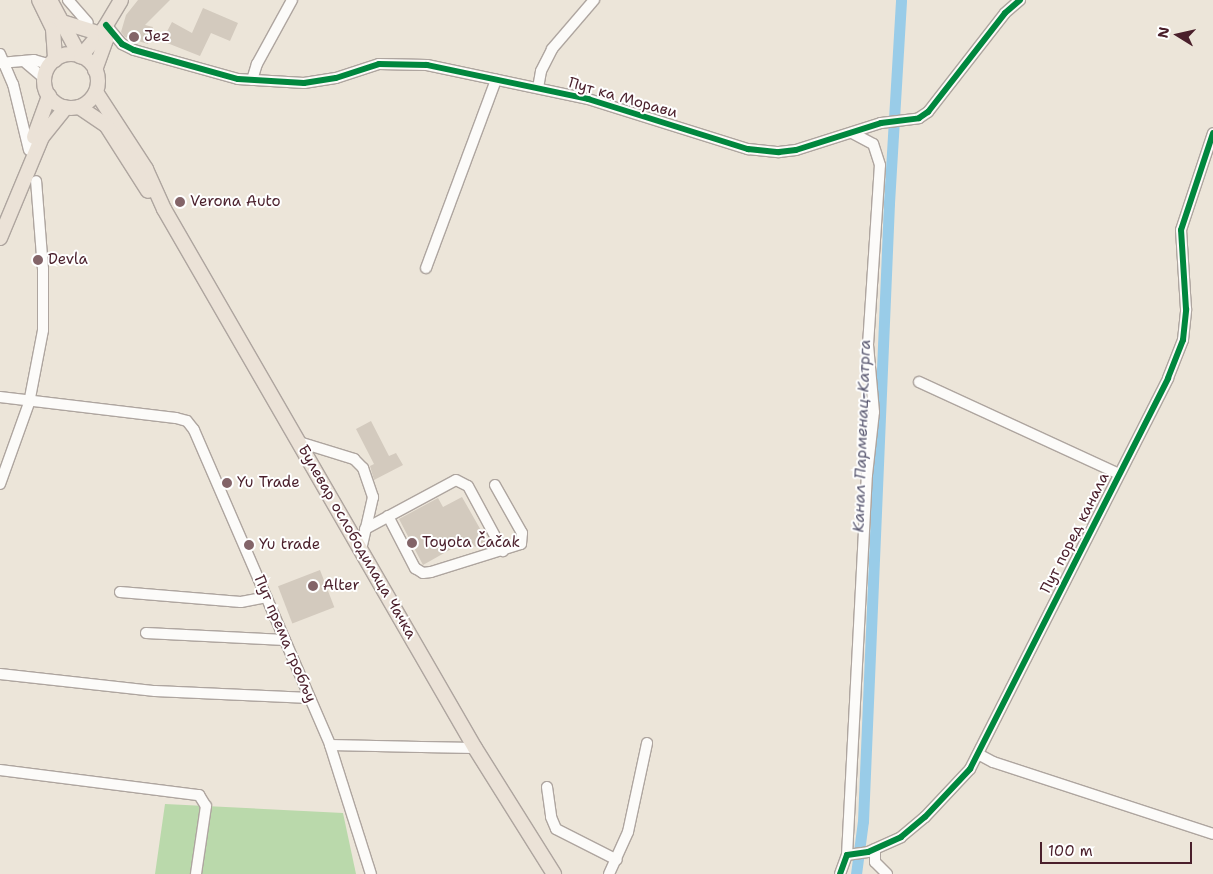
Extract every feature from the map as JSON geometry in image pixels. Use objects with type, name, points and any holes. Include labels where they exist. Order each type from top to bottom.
[{"type":"main road","points":[[0,238],[32,152],[49,96],[45,78],[53,63],[53,29],[39,0]]},
{"type":"main road","points":[[50,0],[80,56],[95,70]]},
{"type":"main road","points":[[80,56],[103,28],[121,0]]},
{"type":"main road","points":[[62,22],[103,28]]},
{"type":"main road","points":[[0,220],[32,152],[44,132],[72,107],[96,92],[95,70],[106,40],[103,28]]},
{"type":"main road","points":[[53,63],[68,55],[80,56]]},
{"type":"main road","name":"Булевар ослободилаца Чачка","points":[[96,92],[146,169],[164,209],[361,550],[476,748],[554,874]]},
{"type":"main road","points":[[49,96],[72,107]]},
{"type":"main road","name":"Булевар ослободилаца Чачка","points":[[72,107],[106,125],[155,202],[164,209]]},
{"type":"street","points":[[68,0],[88,23]]},
{"type":"street","points":[[252,80],[257,64],[292,0]]},
{"type":"street","points":[[538,88],[541,71],[552,49],[594,0]]},
{"type":"street","name":"Пут ка Морави","points":[[103,28],[122,44],[134,50],[238,79],[304,83],[336,78],[379,64],[404,62],[588,99],[762,152],[796,150],[889,122],[904,122],[928,112],[1005,12],[1020,0]]},
{"type":"street","points":[[32,152],[22,115],[1,60],[26,63],[34,60],[53,63]]},
{"type":"street","points":[[26,63],[45,78]]},
{"type":"street","points":[[426,268],[496,80]]},
{"type":"street","points":[[840,874],[849,854],[867,485],[874,412],[868,345],[880,165],[873,144],[852,132]]},
{"type":"street","name":"Пут поред канала","points":[[849,854],[871,851],[901,837],[925,817],[970,769],[1168,378],[1183,340],[1186,309],[1180,230],[1213,133]]},
{"type":"street","points":[[0,484],[29,402],[43,330],[43,268],[36,181]]},
{"type":"street","points":[[919,382],[1119,474]]},
{"type":"street","points":[[0,397],[29,402]]},
{"type":"street","name":"Пут према гробљу","points":[[29,402],[176,418],[187,421],[194,430],[330,745],[371,874]]},
{"type":"street","points":[[299,442],[354,459],[363,468],[373,497],[361,550]]},
{"type":"street","points":[[366,529],[452,480],[460,481],[468,486],[503,551]]},
{"type":"street","points":[[388,516],[415,568],[423,573],[518,547],[523,537],[495,485]]},
{"type":"street","points":[[120,592],[242,602],[267,597]]},
{"type":"street","points":[[146,633],[285,640]]},
{"type":"street","points":[[0,674],[155,691],[310,698]]},
{"type":"street","points":[[609,874],[617,860],[628,832],[647,743]]},
{"type":"street","points":[[330,745],[476,748]]},
{"type":"street","points":[[978,754],[993,762],[1213,834]]},
{"type":"street","points":[[0,770],[196,794],[206,802],[196,874]]},
{"type":"street","points":[[547,786],[551,817],[556,829],[617,860]]},
{"type":"street","points":[[871,851],[875,862],[887,874]]},
{"type":"green space","points":[[165,804],[343,813],[356,874],[155,874]]},
{"type":"building","points":[[138,0],[170,0],[145,25],[153,27],[148,44],[125,37],[121,32],[126,15]]},
{"type":"building","points":[[203,8],[238,23],[230,41],[211,33],[200,56],[162,41],[172,22],[192,33]]},
{"type":"building","points":[[371,421],[389,456],[396,453],[403,465],[374,480],[370,466],[374,464],[356,429]]},
{"type":"building","points":[[462,497],[487,541],[475,547],[469,539],[423,565],[399,519],[438,498],[443,507]]},
{"type":"building","points":[[320,570],[334,607],[292,623],[278,586]]},
{"type":"waterway","name":"Канал Парменац-Катрга","points":[[856,874],[863,821],[889,203],[901,0]]},
{"type":"cycle path","points":[[106,25],[122,44],[134,50],[238,79],[304,83],[336,78],[379,64],[427,65],[588,99],[748,149],[779,152],[796,150],[881,123],[919,118],[928,112],[1005,13],[1020,0]]},
{"type":"cycle path","points":[[840,874],[847,855],[868,852],[901,837],[925,817],[970,769],[1168,378],[1183,340],[1186,309],[1181,230],[1213,133]]},
{"type":"place","name":"Jez","points":[[134,37]]},
{"type":"place","name":"Verona Auto","points":[[180,202]]},
{"type":"place","name":"Devla","points":[[38,260]]},
{"type":"place","name":"Yu Trade","points":[[227,483]]},
{"type":"place","name":"Toyota Čačak","points":[[412,543]]},
{"type":"place","name":"Yu trade","points":[[249,545]]},
{"type":"place","name":"Alter","points":[[313,586]]}]
